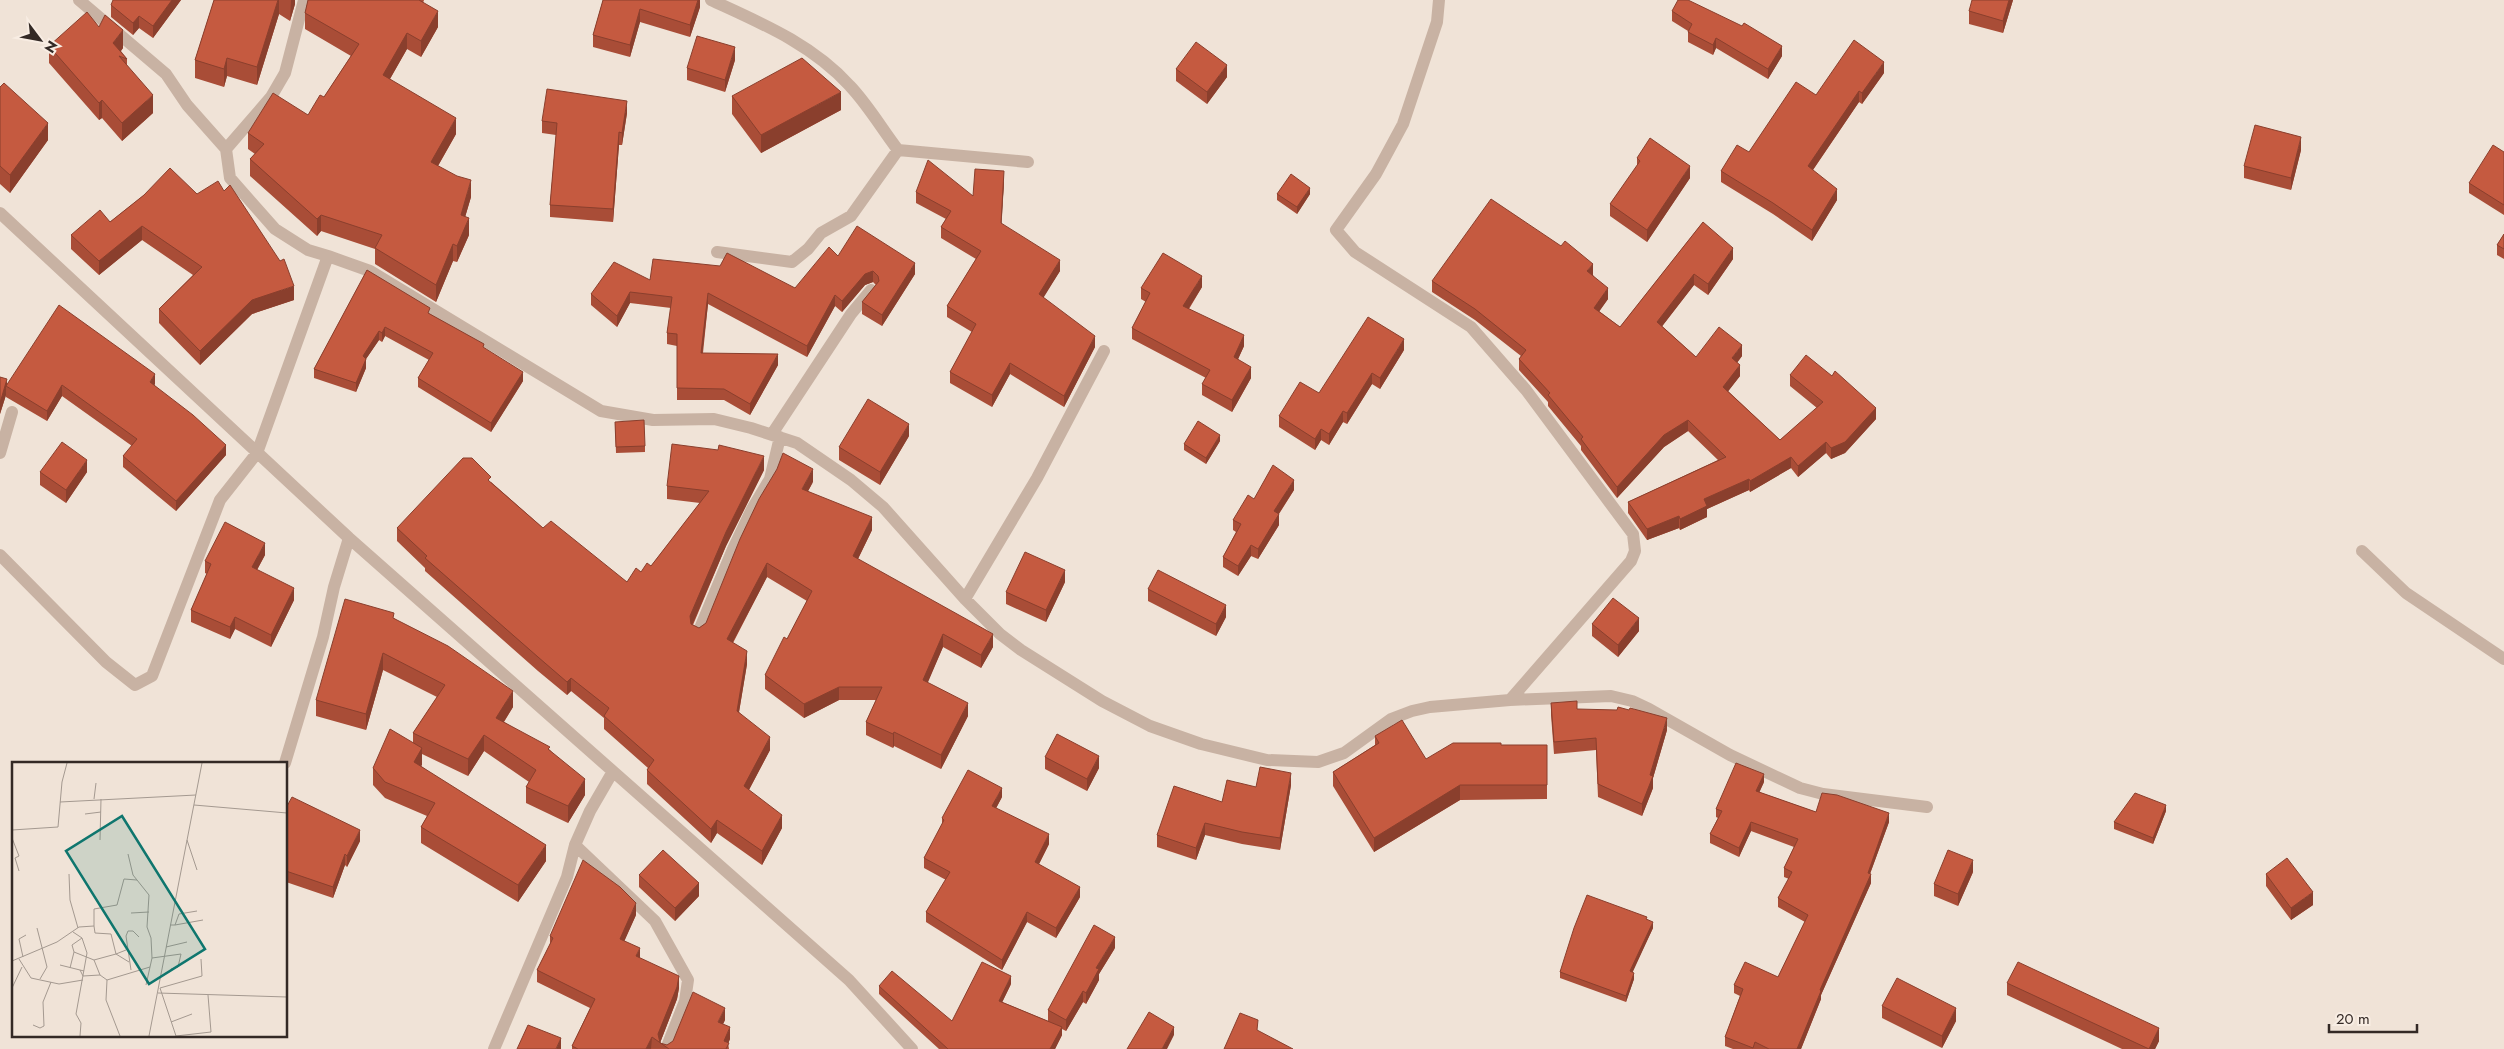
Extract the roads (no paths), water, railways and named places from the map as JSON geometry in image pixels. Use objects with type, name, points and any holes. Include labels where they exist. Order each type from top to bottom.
[{"type":"street","points":[[79,0],[166,74],[187,105],[226,149],[230,178],[275,229],[308,250],[370,271],[601,411],[653,420],[714,419],[797,443],[851,480],[883,508],[965,599],[1000,634],[1021,650],[1102,701],[1150,726],[1201,744],[1267,760],[1318,762],[1344,753],[1391,719],[1412,711],[1430,707],[1510,700],[1611,696],[1632,701],[1772,776],[1800,788],[1823,794],[1926,807]]},
{"type":"street","points":[[226,149],[271,96],[285,73],[304,0]]},
{"type":"street","points":[[711,0],[781,32],[811,51],[850,86],[898,150],[1028,162]]},
{"type":"street","points":[[1440,0],[1436,22],[1403,124],[1376,174],[1336,230],[1355,252],[1471,327],[1526,390],[1628,526],[1635,542],[1631,561],[1510,700]]},
{"type":"street","points":[[716,252],[792,262],[808,250],[821,234],[850,216],[898,150]]},
{"type":"street","points":[[0,213],[349,538],[612,773],[849,980],[912,1049]]},
{"type":"street","points":[[0,555],[106,662],[135,685],[152,676],[220,500],[257,453],[328,256]]},
{"type":"street","points":[[698,633],[733,549],[752,509],[770,479],[776,436],[851,314],[871,290]]},
{"type":"street","points":[[965,599],[1037,478],[1104,351]]},
{"type":"street","points":[[0,452],[12,412]]},
{"type":"street","points":[[285,762],[323,637],[334,587],[349,538]]},
{"type":"street","points":[[2362,551],[2406,593],[2504,659]]},
{"type":"street","points":[[494,1049],[568,877],[575,845],[590,810],[612,773]]},
{"type":"street","points":[[575,845],[655,921],[688,980],[685,1001],[666,1049]]}]
